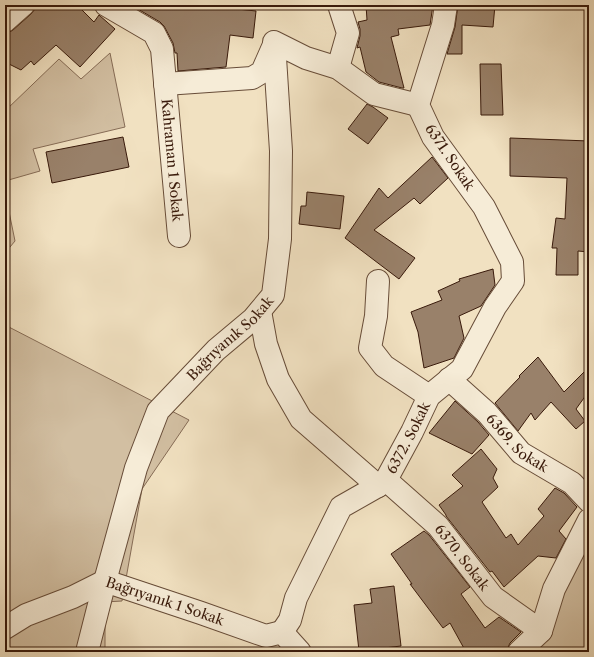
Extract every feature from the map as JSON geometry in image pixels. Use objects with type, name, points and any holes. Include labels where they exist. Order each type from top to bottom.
[{"type":"street","points":[[5,21],[23,5]]},
{"type":"street","name":"Kahraman 1 Sokak","points":[[106,5],[154,33],[162,50],[178,236]]},
{"type":"street","points":[[338,68],[348,33],[339,5]]},
{"type":"street","points":[[165,84],[252,78],[262,72],[274,42],[306,58],[338,68],[374,94],[418,106],[443,25],[446,5]]},
{"type":"street","name":"Bağrıyanık Sokak","points":[[87,652],[136,468],[158,411],[216,350],[253,319],[273,295],[280,239],[281,151],[274,42]]},
{"type":"street","name":"6371. Sokak","points":[[418,106],[434,137],[484,207],[512,262],[514,281]]},
{"type":"street","points":[[378,281],[376,316],[370,348],[384,366],[429,396]]},
{"type":"street","name":"6372. Sokak","points":[[282,632],[290,620],[296,598],[341,507],[382,483],[412,432],[429,396],[462,369],[495,306],[514,281]]},
{"type":"street","name":"6370. Sokak","points":[[260,311],[266,344],[278,379],[301,418],[438,526],[493,597],[541,631]]},
{"type":"street","name":"6369. Sokak","points":[[449,379],[487,413],[521,453],[572,483],[589,501]]},
{"type":"street","points":[[519,652],[541,631],[554,589],[589,520]]},
{"type":"street","name":"Bağrıyanık 1 Sokak","points":[[5,628],[26,615],[73,597],[105,581],[266,636],[282,632]]},
{"type":"street","points":[[282,632],[300,652]]},
{"type":"shaded area","points":[[110,53],[125,127],[33,149],[40,171],[5,181],[5,110],[59,59],[81,79]]},
{"type":"shaded area","points":[[5,192],[15,241],[5,253]]},
{"type":"shaded area","points":[[5,325],[189,420],[142,489],[122,601],[105,602],[105,652],[5,652]]},
{"type":"shaded area","points":[[589,541],[589,652],[519,652]]},
{"type":"building","points":[[35,5],[77,5],[94,22],[99,15],[115,29],[80,67],[56,45],[34,65],[31,61],[21,70],[5,62],[5,33],[13,30],[31,14],[35,9]]},
{"type":"building","points":[[131,5],[229,5],[228,8],[256,11],[253,38],[230,35],[226,67],[178,71],[177,53],[175,53],[173,43],[164,26],[160,22]]},
{"type":"building","points":[[366,5],[433,5],[430,25],[398,29],[399,35],[391,37],[404,88],[379,82],[366,72],[360,47],[357,48],[360,36],[358,22],[367,20]]},
{"type":"building","points":[[458,5],[495,5],[493,27],[462,25],[462,54],[447,54],[455,27]]},
{"type":"building","points":[[480,64],[501,64],[503,115],[481,115]]},
{"type":"building","points":[[367,104],[388,118],[368,144],[348,129]]},
{"type":"building","points":[[123,137],[129,167],[52,183],[46,152]]},
{"type":"building","points":[[510,138],[589,141],[589,252],[578,251],[578,275],[556,275],[557,248],[552,248],[556,218],[565,219],[567,178],[510,176]]},
{"type":"building","points":[[432,157],[448,178],[420,204],[414,198],[374,230],[415,258],[399,279],[345,238],[379,188],[388,198]]},
{"type":"building","points":[[307,192],[344,196],[340,229],[299,224],[301,206],[306,206]]},
{"type":"building","points":[[493,269],[495,285],[481,306],[459,316],[464,338],[454,358],[424,368],[418,332],[411,312],[442,300],[438,291],[460,281],[459,279]]},
{"type":"building","points":[[538,357],[564,392],[589,367],[589,391],[576,409],[585,421],[576,429],[551,402],[535,420],[531,413],[518,431],[495,403]]},
{"type":"building","points":[[455,401],[478,422],[489,435],[472,454],[429,433]]},
{"type":"building","points":[[481,449],[497,469],[493,478],[498,487],[482,502],[506,538],[511,534],[518,545],[544,516],[538,509],[555,488],[564,493],[577,507],[559,531],[566,539],[556,558],[538,556],[504,587],[492,571],[490,572],[439,505],[463,486],[452,475]]},
{"type":"building","points":[[424,531],[429,535],[470,587],[461,594],[485,628],[499,617],[521,632],[510,643],[506,652],[466,652],[450,623],[443,628],[410,584],[412,584],[391,554]]},
{"type":"building","points":[[394,586],[401,646],[359,651],[354,605],[372,603],[370,589]]}]
